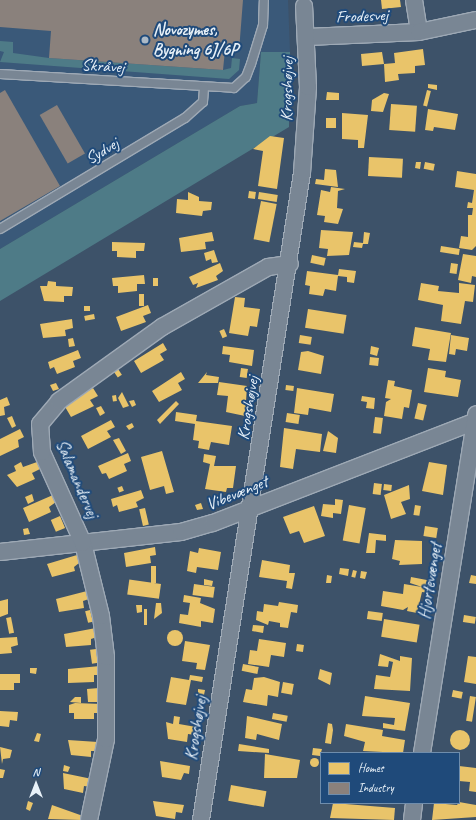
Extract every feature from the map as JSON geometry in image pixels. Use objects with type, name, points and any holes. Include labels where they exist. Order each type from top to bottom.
[{"type":"street","points":[[414,0],[419,32]]},
{"type":"street","name":"Krogshøjvej","points":[[200,820],[290,264],[302,173],[307,37],[304,3]]},
{"type":"street","name":"Frodesvej","points":[[307,37],[419,32],[476,20]]},
{"type":"street","name":"Salamandervej","points":[[89,820],[101,778],[107,699],[101,616],[83,543],[42,452],[39,436],[45,415],[91,376],[162,327],[268,267],[290,264]]},
{"type":"street","name":"Vibevænget","points":[[0,552],[181,532],[251,507],[476,419]]},
{"type":"street","name":"Hjortevænget","points":[[422,752],[476,419]]},
{"type":"street","points":[[412,820],[414,804]]},
{"type":"lane","name":"Skråvej","points":[[0,74],[228,89],[246,77],[263,25],[264,0]]},
{"type":"lane","points":[[0,81],[10,75]]},
{"type":"lane","name":"Sydvej","points":[[0,229],[185,118],[203,102],[204,88]]},
{"type":"shaded area","points":[[0,0],[288,0],[290,52],[261,52],[257,103],[240,106],[0,249]]},
{"type":"green space","points":[[0,41],[13,42],[13,53],[49,58],[223,70],[231,68],[232,58],[240,59],[239,70],[229,79],[0,62],[4,52],[0,51]]},
{"type":"green space","points":[[261,52],[290,52],[289,127],[0,301],[0,249],[240,106],[257,103]]},
{"type":"building: Homes","points":[[381,0],[400,0],[401,7],[382,9]]},
{"type":"building: Homes","points":[[423,49],[425,65],[415,66],[415,73],[398,74],[399,80],[385,82],[384,64],[395,63],[394,53]]},
{"type":"building: Homes","points":[[382,52],[384,64],[362,66],[361,54]]},
{"type":"building: Homes","points":[[428,84],[437,85],[437,90],[428,88]]},
{"type":"building: Homes","points":[[427,90],[431,91],[427,106],[423,106]]},
{"type":"building: Homes","points":[[327,92],[339,93],[339,100],[326,100]]},
{"type":"building: Homes","points":[[384,93],[389,94],[383,112],[371,111],[372,100]]},
{"type":"building: Homes","points":[[391,104],[417,106],[415,132],[389,130]]},
{"type":"building: Homes","points":[[428,109],[458,114],[455,130],[434,127],[433,131],[425,130]]},
{"type":"building: Homes","points":[[342,113],[368,115],[364,148],[358,148],[358,140],[342,139]]},
{"type":"building: Homes","points":[[326,118],[336,118],[336,128],[326,128]]},
{"type":"building: Homes","points":[[270,136],[284,138],[277,189],[258,186],[263,151],[253,149]]},
{"type":"building: Homes","points":[[369,157],[403,159],[402,178],[368,176]]},
{"type":"building: Homes","points":[[416,162],[421,162],[420,169],[415,168]]},
{"type":"building: Homes","points":[[425,162],[435,164],[433,171],[424,169]]},
{"type":"building: Homes","points":[[325,169],[336,170],[338,187],[315,184],[316,179],[324,180]]},
{"type":"building: Homes","points":[[457,171],[476,174],[476,246],[472,250],[459,248],[461,236],[468,237],[468,215],[472,215],[473,208],[467,208],[468,202],[472,203],[474,190],[455,187]]},
{"type":"building: Homes","points":[[331,187],[345,189],[338,191],[337,208],[343,209],[338,224],[324,222],[325,216],[317,215],[321,190],[330,192]]},
{"type":"building: Homes","points":[[249,191],[256,192],[255,199],[248,198]]},
{"type":"building: Homes","points":[[188,192],[199,197],[199,201],[212,202],[211,210],[203,211],[202,216],[176,213],[177,199],[188,200]]},
{"type":"building: Homes","points":[[259,192],[278,195],[277,202],[258,199]]},
{"type":"building: Homes","points":[[261,201],[277,204],[269,242],[254,239]]},
{"type":"building: Homes","points":[[321,230],[353,232],[349,255],[327,256],[328,249],[319,248]]},
{"type":"building: Homes","points":[[212,232],[214,241],[205,242],[206,249],[181,252],[179,238]]},
{"type":"building: Homes","points":[[364,232],[370,233],[368,244],[363,244],[362,248],[353,247],[354,242],[363,243]]},
{"type":"building: Homes","points":[[112,242],[145,243],[144,251],[136,251],[136,258],[117,257],[117,251],[112,251]]},
{"type":"building: Homes","points":[[441,246],[460,249],[459,255],[440,252]]},
{"type":"building: Homes","points":[[214,250],[218,262],[212,263],[211,259],[206,261],[204,253]]},
{"type":"building: Homes","points":[[463,254],[476,256],[476,277],[472,276],[471,283],[458,280]]},
{"type":"building: Homes","points":[[312,255],[326,258],[324,266],[310,263]]},
{"type":"building: Homes","points":[[220,263],[223,271],[216,276],[218,280],[196,288],[198,283],[193,285],[189,277]]},
{"type":"building: Homes","points":[[451,263],[458,264],[457,274],[450,273]]},
{"type":"building: Homes","points":[[339,269],[356,271],[354,283],[347,282],[347,277],[338,276],[336,291],[325,289],[323,296],[309,294],[310,286],[305,285],[307,271],[338,275]]},
{"type":"building: Homes","points":[[144,275],[145,284],[137,284],[137,291],[118,293],[118,286],[113,286],[112,278]]},
{"type":"building: Homes","points":[[153,278],[158,278],[158,286],[153,286]]},
{"type":"building: Homes","points":[[48,281],[56,282],[56,286],[73,287],[72,296],[64,296],[64,302],[44,301],[40,286],[47,286]]},
{"type":"building: Homes","points":[[421,283],[439,286],[438,291],[459,293],[459,283],[475,285],[473,302],[465,301],[461,324],[441,321],[443,305],[418,300]]},
{"type":"building: Homes","points":[[139,294],[144,294],[144,306],[139,306]]},
{"type":"building: Homes","points":[[235,297],[245,298],[244,307],[260,309],[257,327],[250,326],[248,336],[229,333]]},
{"type":"building: Homes","points":[[148,305],[151,313],[143,316],[146,322],[121,331],[116,317]]},
{"type":"building: Homes","points":[[84,306],[90,306],[90,311],[84,311]]},
{"type":"building: Homes","points":[[308,309],[347,315],[344,334],[305,328]]},
{"type":"building: Homes","points":[[94,314],[95,319],[85,321],[84,316]]},
{"type":"building: Homes","points":[[72,319],[73,328],[65,330],[66,336],[43,338],[40,324]]},
{"type":"building: Homes","points":[[415,327],[451,333],[446,362],[428,360],[430,349],[412,346]]},
{"type":"building: Homes","points":[[224,329],[227,336],[223,338],[219,331]]},
{"type":"building: Homes","points":[[300,335],[312,337],[311,345],[299,343]]},
{"type":"building: Homes","points":[[451,335],[469,338],[467,351],[456,349],[455,355],[449,354]]},
{"type":"building: Homes","points":[[73,338],[75,346],[69,347],[68,339]]},
{"type":"building: Homes","points":[[163,343],[167,350],[160,354],[164,360],[141,373],[134,361]]},
{"type":"building: Homes","points":[[223,346],[254,350],[252,366],[229,362],[230,355],[222,354]]},
{"type":"building: Homes","points":[[371,346],[379,348],[377,356],[370,354]]},
{"type":"building: Homes","points":[[78,350],[81,358],[73,361],[75,367],[57,374],[54,367],[50,369],[48,362]]},
{"type":"building: Homes","points":[[308,351],[324,356],[321,374],[298,370],[301,352]]},
{"type":"building: Homes","points":[[370,357],[379,358],[378,366],[369,365]]},
{"type":"building: Homes","points":[[241,368],[248,369],[247,378],[240,377]]},
{"type":"building: Homes","points":[[428,368],[446,371],[445,377],[461,380],[458,397],[424,392]]},
{"type":"building: Homes","points":[[118,369],[122,375],[118,378],[114,372]]},
{"type":"building: Homes","points":[[181,372],[185,379],[178,383],[182,390],[159,402],[152,391]]},
{"type":"building: Homes","points":[[207,372],[206,375],[219,377],[218,383],[198,383]]},
{"type":"building: Homes","points":[[388,380],[395,381],[394,386],[412,390],[409,408],[404,407],[402,419],[384,416],[386,402],[391,399],[385,398]]},
{"type":"building: Homes","points":[[219,382],[247,386],[245,416],[226,412],[228,396],[217,395]]},
{"type":"building: Homes","points":[[56,383],[59,389],[53,391],[50,385]]},
{"type":"building: Homes","points":[[286,385],[294,386],[293,391],[285,390]]},
{"type":"building: Homes","points":[[93,388],[98,396],[90,400],[94,406],[71,417],[64,405]]},
{"type":"building: Homes","points":[[297,388],[334,394],[331,412],[309,408],[308,415],[294,413]]},
{"type":"building: Homes","points":[[122,392],[129,406],[123,408],[118,398]]},
{"type":"building: Homes","points":[[116,395],[117,401],[113,402],[112,396]]},
{"type":"building: Homes","points":[[362,396],[375,398],[374,409],[366,408],[367,402],[361,401]]},
{"type":"building: Homes","points":[[7,397],[10,405],[4,407],[5,415],[0,416],[0,400]]},
{"type":"building: Homes","points":[[134,400],[136,405],[132,407],[129,401]]},
{"type":"building: Homes","points":[[176,401],[179,404],[160,424],[157,420]]},
{"type":"building: Homes","points":[[418,403],[427,405],[423,421],[414,419]]},
{"type":"building: Homes","points":[[101,406],[105,413],[100,416],[96,408]]},
{"type":"building: Homes","points":[[176,412],[197,415],[196,421],[232,426],[229,445],[211,442],[209,450],[198,448],[199,441],[193,440],[195,424],[175,421]]},
{"type":"building: Homes","points":[[287,413],[300,415],[298,424],[286,422]]},
{"type":"building: Homes","points":[[12,416],[16,426],[12,428],[7,418]]},
{"type":"building: Homes","points":[[375,417],[383,418],[381,434],[373,433]]},
{"type":"building: Homes","points":[[111,420],[115,427],[107,431],[111,437],[88,449],[81,436]]},
{"type":"building: Homes","points":[[132,423],[134,427],[129,430],[126,426]]},
{"type":"building: Homes","points":[[284,428],[322,434],[320,452],[296,449],[293,469],[280,467]]},
{"type":"building: Homes","points":[[20,429],[24,437],[18,440],[19,447],[0,456],[0,439]]},
{"type":"building: Homes","points":[[328,431],[338,438],[336,453],[323,451]]},
{"type":"building: Homes","points":[[119,438],[126,451],[121,454],[113,440]]},
{"type":"building: Homes","points":[[162,451],[174,492],[166,494],[164,486],[150,490],[141,457]]},
{"type":"building: Homes","points":[[128,453],[131,461],[124,464],[127,471],[109,479],[106,473],[102,474],[98,466]]},
{"type":"building: Homes","points":[[204,454],[216,456],[214,466],[236,466],[233,488],[227,488],[226,492],[205,489],[210,464],[203,462]]},
{"type":"building: Homes","points":[[21,462],[23,467],[37,462],[40,469],[32,473],[35,479],[17,487],[7,475],[16,471],[14,466]]},
{"type":"building: Homes","points":[[429,462],[447,465],[443,495],[422,491]]},
{"type":"building: Homes","points":[[374,483],[382,484],[381,495],[373,494]]},
{"type":"building: Homes","points":[[384,484],[392,485],[391,491],[383,490]]},
{"type":"building: Homes","points":[[409,485],[410,499],[401,502],[406,514],[391,519],[384,495]]},
{"type":"building: Homes","points":[[122,486],[124,491],[119,493],[117,488]]},
{"type":"building: Homes","points":[[141,490],[144,498],[136,502],[138,507],[119,512],[117,505],[113,507],[111,499]]},
{"type":"building: Homes","points":[[32,494],[34,501],[28,504],[25,497]]},
{"type":"building: Homes","points":[[53,495],[56,502],[49,507],[51,512],[29,522],[23,508]]},
{"type":"building: Homes","points":[[335,499],[343,500],[341,514],[333,513],[333,518],[321,516],[323,504],[335,505]]},
{"type":"building: Homes","points":[[201,503],[203,509],[197,510],[195,505]]},
{"type":"building: Homes","points":[[349,505],[366,508],[359,543],[343,540]]},
{"type":"building: Homes","points":[[415,505],[421,506],[419,516],[413,515]]},
{"type":"building: Homes","points":[[314,506],[325,536],[304,543],[299,531],[290,534],[283,517]]},
{"type":"building: Homes","points":[[145,508],[149,525],[143,526],[139,509]]},
{"type":"building: Homes","points":[[60,516],[65,528],[56,532],[51,520]]},
{"type":"building: Homes","points":[[425,526],[438,528],[436,538],[423,536]]},
{"type":"building: Homes","points":[[28,528],[30,534],[24,535],[23,529]]},
{"type":"building: Homes","points":[[369,533],[386,535],[386,541],[376,540],[375,553],[366,553]]},
{"type":"building: Homes","points":[[395,540],[422,541],[422,564],[399,565],[400,561],[392,559]]},
{"type":"building: Homes","points":[[155,547],[156,555],[150,556],[151,563],[126,567],[124,553]]},
{"type":"building: Homes","points":[[199,548],[221,552],[218,570],[197,567],[196,573],[187,571],[190,551],[198,553]]},
{"type":"building: Homes","points":[[77,555],[79,563],[74,567],[75,571],[52,577],[47,564]]},
{"type":"building: Homes","points":[[262,560],[290,565],[289,573],[295,573],[292,589],[286,588],[287,581],[259,577]]},
{"type":"building: Homes","points":[[151,566],[156,566],[156,583],[151,583]]},
{"type":"building: Homes","points":[[340,568],[349,569],[348,576],[339,574]]},
{"type":"building: Homes","points":[[353,570],[357,571],[355,578],[351,577]]},
{"type":"building: Homes","points":[[361,571],[367,572],[365,579],[360,578]]},
{"type":"building: Homes","points":[[327,575],[332,576],[331,583],[326,583]]},
{"type":"building: Homes","points":[[471,575],[476,576],[476,584],[469,583]]},
{"type":"building: Homes","points":[[411,577],[432,581],[430,593],[422,592],[417,613],[407,611],[408,607],[403,610],[381,606],[383,591],[403,594],[404,584],[422,587],[410,583]]},
{"type":"building: Homes","points":[[204,579],[213,581],[212,586],[204,585]]},
{"type":"building: Homes","points":[[129,580],[161,584],[159,599],[127,594]]},
{"type":"building: Homes","points":[[194,584],[215,587],[213,598],[192,595]]},
{"type":"building: Homes","points":[[87,591],[89,599],[83,601],[84,608],[59,612],[56,599]]},
{"type":"building: Homes","points":[[184,595],[201,598],[200,603],[215,609],[213,623],[201,621],[201,627],[179,623],[180,614],[188,615],[190,603],[183,602]]},
{"type":"building: Homes","points":[[8,599],[8,614],[0,617],[0,601]]},
{"type":"building: Homes","points":[[279,602],[298,605],[297,613],[291,612],[288,628],[280,627],[280,623],[269,621],[268,625],[256,620],[257,611],[263,612],[264,604],[278,606]]},
{"type":"building: Homes","points":[[156,603],[161,603],[162,613],[154,619]]},
{"type":"building: Homes","points":[[136,605],[142,605],[142,612],[137,613]]},
{"type":"building: Homes","points":[[144,609],[147,609],[147,625],[144,625]]},
{"type":"building: Homes","points":[[90,610],[93,622],[88,623],[85,611]]},
{"type":"building: Homes","points":[[368,611],[383,613],[382,621],[367,619]]},
{"type":"building: Homes","points":[[464,615],[476,617],[475,624],[463,622]]},
{"type":"building: Homes","points":[[11,617],[14,633],[9,634],[6,618]]},
{"type":"building: Homes","points":[[384,619],[420,625],[417,642],[381,637]]},
{"type":"building: Homes","points":[[253,625],[264,626],[263,633],[252,631]]},
{"type":"building: Homes","points":[[96,628],[97,637],[91,639],[91,645],[66,647],[64,634]]},
{"type":"building: Homes","points":[[175,630],[182,635],[183,638],[178,645],[175,646],[168,641],[167,638],[172,631]]},
{"type":"building: Homes","points":[[17,637],[18,645],[11,647],[12,653],[0,654],[0,638]]},
{"type":"building: Homes","points":[[259,639],[286,643],[284,657],[271,655],[269,667],[248,664],[250,650],[257,651]]},
{"type":"building: Homes","points":[[185,641],[210,645],[205,670],[196,669],[197,663],[182,661]]},
{"type":"building: Homes","points":[[297,644],[304,645],[303,652],[296,651]]},
{"type":"building: Homes","points":[[96,649],[98,663],[92,664],[90,650]]},
{"type":"building: Homes","points":[[380,654],[400,661],[400,656],[412,658],[410,691],[374,689],[376,675],[390,677],[393,662],[389,661],[388,667],[378,666]]},
{"type":"building: Homes","points":[[468,656],[476,657],[476,684],[464,682]]},
{"type":"building: Homes","points":[[243,664],[259,667],[257,674],[242,671]]},
{"type":"building: Homes","points":[[100,666],[100,675],[94,675],[94,682],[68,683],[68,669]]},
{"type":"building: Homes","points":[[30,668],[37,668],[36,674],[30,673]]},
{"type":"building: Homes","points":[[320,669],[332,673],[330,685],[318,679]]},
{"type":"building: Homes","points":[[0,674],[20,674],[20,683],[14,683],[14,690],[0,690]]},
{"type":"building: Homes","points":[[190,675],[203,677],[202,682],[191,680],[186,705],[166,702],[171,677],[189,680]]},
{"type":"building: Homes","points":[[264,677],[280,682],[278,697],[268,695],[267,706],[243,702],[246,689],[252,690],[254,678]]},
{"type":"building: Homes","points":[[283,682],[294,684],[292,695],[281,693]]},
{"type":"building: Homes","points":[[99,688],[99,702],[88,702],[87,689]]},
{"type":"building: Homes","points":[[198,689],[205,690],[204,695],[198,694]]},
{"type":"building: Homes","points":[[453,690],[463,692],[461,699],[452,697]]},
{"type":"building: Homes","points":[[365,696],[410,703],[405,731],[383,728],[383,723],[394,725],[395,718],[362,716]]},
{"type":"building: Homes","points":[[470,696],[476,697],[472,722],[466,721]]},
{"type":"building: Homes","points":[[75,697],[81,697],[81,703],[70,702]]},
{"type":"building: Homes","points":[[75,703],[101,704],[101,713],[94,713],[94,719],[74,719],[74,713],[69,713],[69,705]]},
{"type":"building: Homes","points":[[0,711],[18,712],[17,721],[10,720],[9,727],[0,726]]},
{"type":"building: Homes","points":[[273,713],[288,716],[287,722],[272,719]]},
{"type":"building: Homes","points":[[174,716],[180,717],[179,724],[196,727],[195,735],[188,734],[187,742],[168,739],[166,722],[173,724]]},
{"type":"building: Homes","points":[[247,716],[282,724],[279,740],[257,734],[256,740],[245,738]]},
{"type":"building: Homes","points":[[328,723],[332,724],[333,730],[331,744],[325,743]]},
{"type":"building: Homes","points":[[346,724],[383,730],[382,736],[405,740],[403,752],[363,751],[365,742],[344,736]]},
{"type":"building: Homes","points":[[460,730],[467,733],[470,740],[467,747],[460,750],[453,747],[450,740],[453,733]]},
{"type":"building: Homes","points":[[37,733],[41,734],[39,742],[34,741]]},
{"type":"building: Homes","points":[[68,740],[98,742],[98,751],[91,751],[91,757],[71,755]]},
{"type":"building: Homes","points":[[239,744],[269,749],[269,753],[238,751]]},
{"type":"building: Homes","points":[[0,747],[12,750],[10,758],[3,759],[2,764]]},
{"type":"building: Homes","points":[[313,748],[322,749],[320,756],[312,755]]},
{"type":"building: Homes","points":[[265,754],[300,760],[297,778],[264,778]]},
{"type":"building: Homes","points":[[314,757],[319,762],[314,767],[309,762]]},
{"type":"building: Homes","points":[[160,761],[190,766],[189,774],[184,773],[181,780],[162,777]]},
{"type":"building: Homes","points":[[64,765],[70,767],[68,772],[63,771]]},
{"type":"building: Homes","points":[[460,766],[476,768],[476,792],[469,791],[470,782],[460,781]]},
{"type":"building: Homes","points":[[0,769],[5,770],[3,778],[0,778]]},
{"type":"building: Homes","points":[[63,773],[92,779],[91,787],[84,786],[83,793],[64,789]]},
{"type":"building: Homes","points":[[231,785],[266,791],[264,807],[228,801]]},
{"type":"building: Homes","points":[[28,801],[33,803],[30,811],[26,809]]},
{"type":"building: Homes","points":[[153,801],[184,805],[182,813],[176,812],[175,819],[156,816]]},
{"type":"building: Homes","points":[[460,802],[476,805],[476,817],[432,820],[434,804],[460,804]]},
{"type":"building: Homes","points":[[333,804],[395,808],[394,820],[330,818]]},
{"type":"building: Homes","points":[[52,805],[83,816],[81,820],[48,819]]},
{"type":"building: Industry","name":"Novozymes, Bygning 6J/6P","points":[[0,0],[243,0],[239,51],[225,50],[223,70],[49,58],[51,31],[0,27]]},
{"type":"building: Industry","points":[[5,90],[60,186],[0,221],[0,93]]},
{"type":"building: Industry","points":[[57,105],[85,153],[68,163],[40,115]]},
{"type":"place","name":"Novozymes, Bygning 6J/6P","points":[[145,40]]}]
